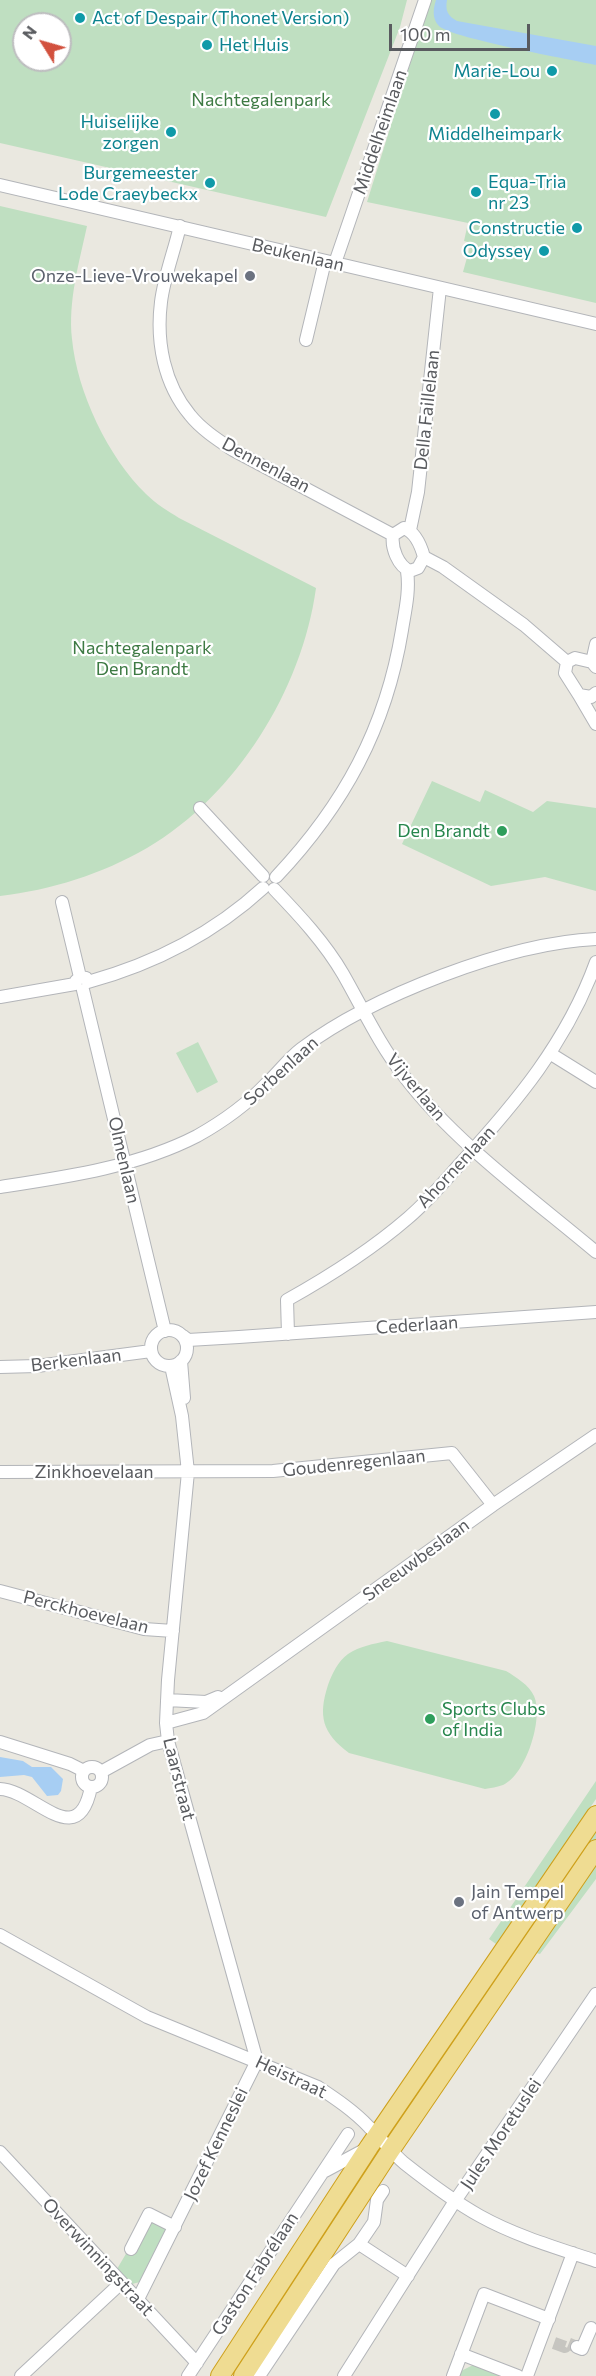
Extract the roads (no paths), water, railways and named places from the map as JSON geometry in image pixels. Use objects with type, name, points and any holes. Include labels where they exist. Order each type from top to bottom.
[{"type":"highway","points":[[220,2376],[374,2141],[596,1815]]},
{"type":"highway","points":[[243,2376],[390,2151],[596,1849]]},
{"type":"street","name":"Middelheimlaan","points":[[306,340],[330,262],[424,0]]},
{"type":"street","name":"Beukenlaan","points":[[0,185],[330,262],[439,293],[596,324]]},
{"type":"street","name":"Dennenlaan","points":[[180,226],[164,285],[159,324],[166,373],[190,416],[233,450],[393,535]]},
{"type":"street","name":"Della Faillelaan","points":[[410,530],[418,492],[439,293]]},
{"type":"street","points":[[0,997],[82,983],[142,965],[180,946],[222,921],[269,882],[314,834],[336,804],[368,746],[389,692],[407,598],[407,571],[393,547],[393,535],[401,529],[410,530],[424,557],[443,567],[524,626],[567,662]]},
{"type":"street","points":[[407,571],[418,568],[424,557]]},
{"type":"street","points":[[596,644],[594,664],[574,658],[567,662],[565,673],[596,724]]},
{"type":"street","points":[[579,695],[591,697],[596,693]]},
{"type":"street","name":"Vijverlaan","points":[[200,808],[269,882],[330,956],[404,1077],[425,1102],[474,1149],[596,1252]]},
{"type":"street","name":"Olmenlaan","points":[[62,902],[165,1331]]},
{"type":"street","name":"Sorbenlaan","points":[[0,1187],[63,1178],[176,1145],[197,1136],[228,1117],[248,1101],[299,1051],[323,1034],[363,1012],[438,978],[480,964],[549,945],[596,939]]},
{"type":"street","name":"Ahornenlaan","points":[[288,1334],[287,1300],[343,1268],[409,1217],[511,1107],[551,1054],[583,997],[596,962]]},
{"type":"street","points":[[551,1054],[596,1082]]},
{"type":"street","name":"Cederlaan","points":[[183,1336],[188,1340],[596,1312]]},
{"type":"street","points":[[165,1331],[176,1332],[183,1336],[187,1349],[176,1364],[160,1364],[155,1361],[151,1351],[153,1340],[165,1331]]},
{"type":"street","name":"Cederlaan","points":[[187,1349],[189,1345],[239,1337]]},
{"type":"street","name":"Berkenlaan","points":[[0,1367],[37,1366],[151,1351]]},
{"type":"street","name":"Laarstraat","points":[[176,1364],[188,1472],[166,1723],[168,1740],[189,1822],[257,2061]]},
{"type":"street","name":"Sneeuwbeslaan","points":[[166,1723],[203,1713],[493,1505],[596,1435]]},
{"type":"street","name":"Goudenregenlaan","points":[[188,1472],[273,1471],[452,1452],[493,1505]]},
{"type":"street","name":"Zinkhoevelaan","points":[[0,1472],[188,1472]]},
{"type":"street","name":"Perckhoevelaan","points":[[0,1591],[144,1629],[173,1631]]},
{"type":"street","name":"Sneeuwbeslaan","points":[[167,1700],[206,1702],[237,1688]]},
{"type":"street","points":[[101,1772],[150,1745],[168,1740]]},
{"type":"street","points":[[0,1742],[70,1764],[84,1771]]},
{"type":"street","points":[[84,1771],[93,1767],[101,1772]]},
{"type":"street","points":[[84,1771],[83,1781],[91,1787]]},
{"type":"street","points":[[91,1787],[100,1783],[101,1772]]},
{"type":"street","points":[[0,1789],[15,1792],[67,1820],[73,1818],[83,1808],[91,1787]]},
{"type":"street","name":"Heistraat","points":[[0,1935],[147,2017],[318,2087],[340,2102],[374,2141],[455,2201],[512,2230],[596,2261]]},
{"type":"street","name":"Jules Moretuslei","points":[[344,2376],[455,2201],[596,1994]]},
{"type":"street","name":"Jozef Kenneslei","points":[[138,2300],[257,2061]]},
{"type":"street","name":"Gaston Fabrélaan","points":[[188,2376],[348,2134]]},
{"type":"street","name":"Gaston Fabrélaan","points":[[323,2172],[374,2141]]},
{"type":"street","name":"Overwinningstraat","points":[[0,2152],[197,2363]]},
{"type":"street","points":[[259,2376],[334,2264],[359,2244],[374,2222],[377,2200],[383,2191]]},
{"type":"street","points":[[131,2249],[149,2214],[175,2227]]},
{"type":"street","points":[[359,2244],[408,2276]]},
{"type":"street","points":[[527,2376],[573,2253]]},
{"type":"street","points":[[21,2376],[121,2283]]},
{"type":"street","points":[[453,2376],[484,2294],[549,2319]]},
{"type":"street","points":[[577,2347],[582,2349],[593,2329],[596,2315]]},
{"type":"street","points":[[542,2338],[554,2343]]},
{"type":"street","points":[[461,2354],[518,2376]]},
{"type":"water","points":[[436,0],[447,0],[448,13],[457,21],[596,46],[596,65],[539,54],[448,31],[439,26],[435,20]]},
{"type":"water","points":[[0,1757],[23,1761],[32,1767],[51,1767],[63,1779],[61,1791],[58,1795],[47,1796],[32,1777],[24,1775],[0,1777]]},
{"type":"tunnel","points":[[554,2343],[565,2347],[567,2343],[577,2347]]},
{"type":"place","name":"Act of Despair (Thonet Version)","points":[[80,18]]},
{"type":"place","name":"Het Huis","points":[[207,45]]},
{"type":"place","name":"Marie-Lou","points":[[552,71]]},
{"type":"place","name":"Middelheimpark","points":[[495,114]]},
{"type":"place","name":"Huiselijke zorgen","points":[[171,132]]},
{"type":"place","name":"Burgemeester Lode Craeybeckx","points":[[210,183]]},
{"type":"place","name":"Equa-Tria nr 23","points":[[476,192]]},
{"type":"place","name":"Constructie","points":[[577,228]]},
{"type":"place","name":"Odyssey","points":[[544,251]]},
{"type":"place","name":"Onze-Lieve-Vrouwekapel","points":[[250,276]]},
{"type":"place","name":"Den Brandt","points":[[502,831]]},
{"type":"place","name":"Sports Clubs of India","points":[[430,1719]]},
{"type":"place","name":"Jain Tempel of Antwerp","points":[[459,1902]]},
{"type":"park label","name":"Nachtegalenpark","points":[[261,100]]},
{"type":"park label","name":"Nachtegalenpark Den Brandt","points":[[142,658]]}]
